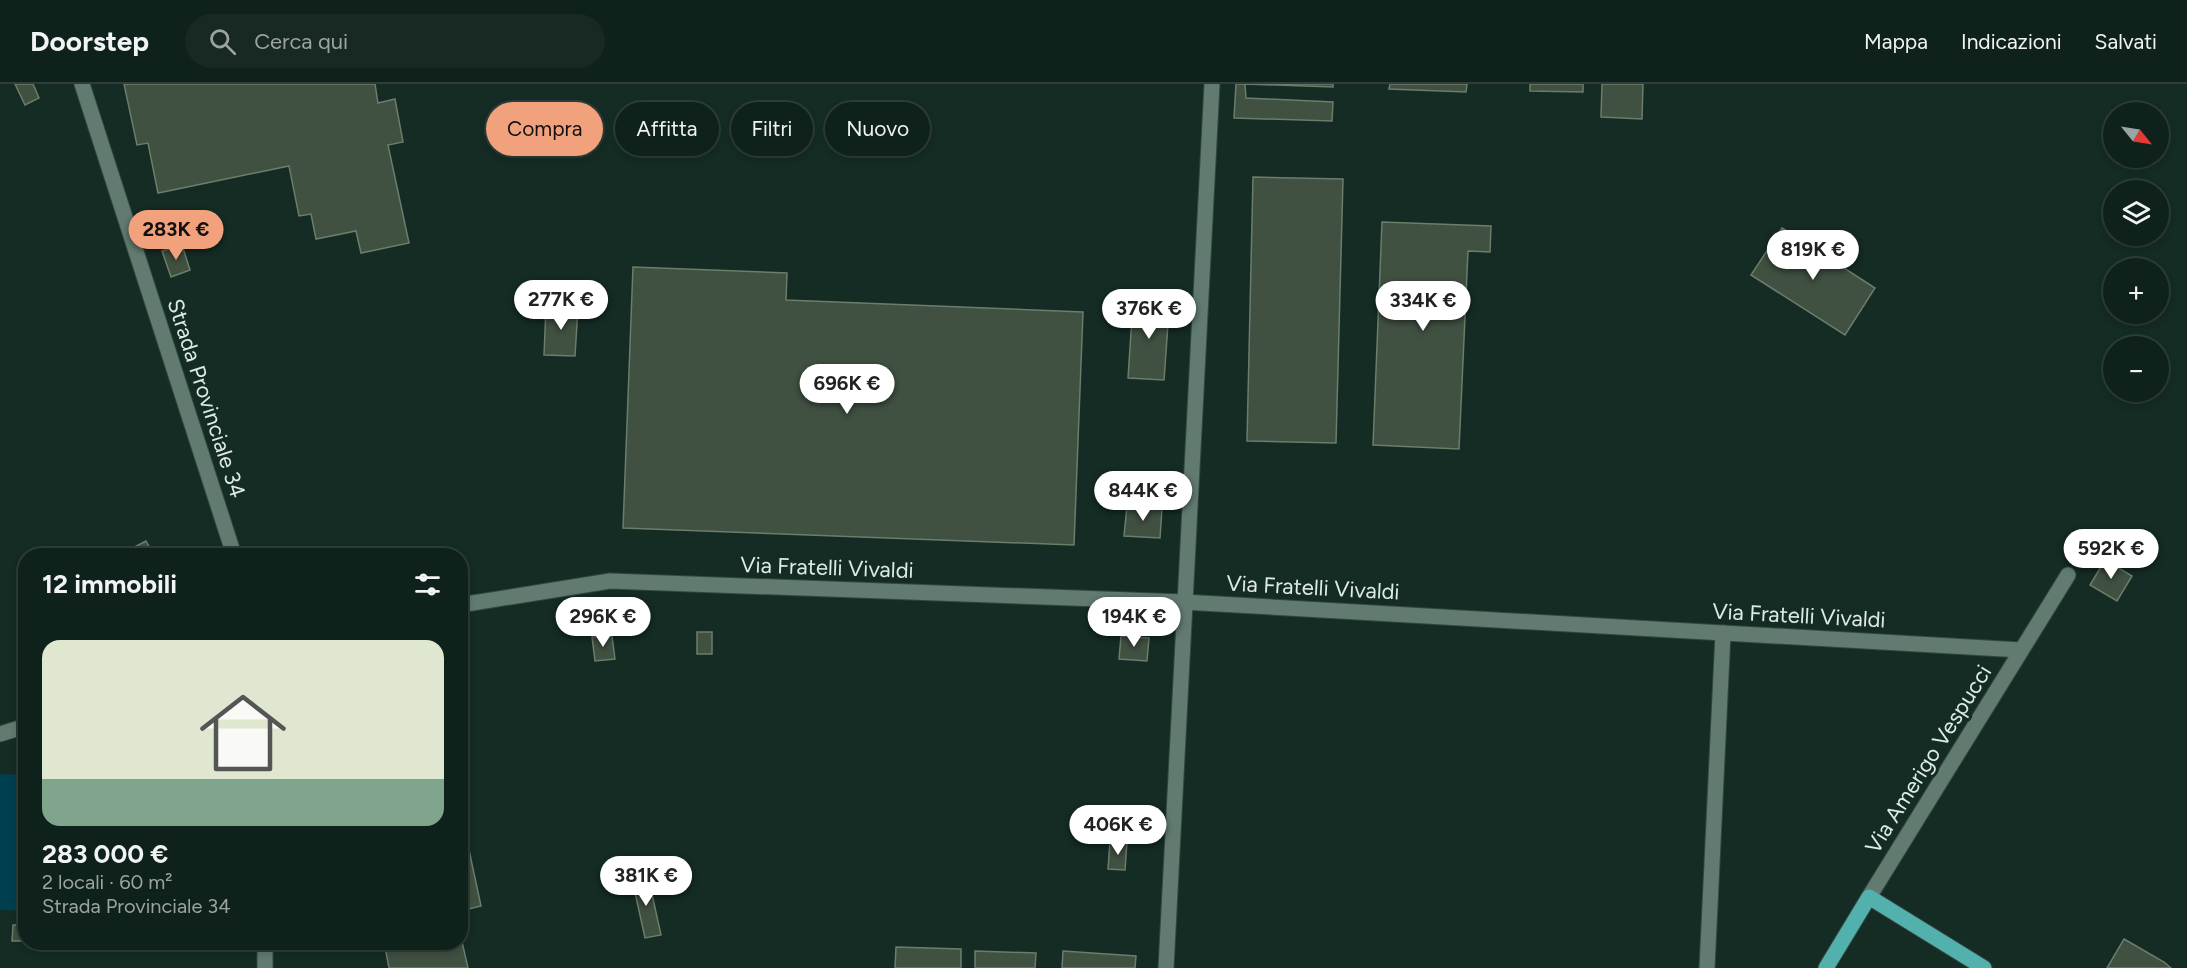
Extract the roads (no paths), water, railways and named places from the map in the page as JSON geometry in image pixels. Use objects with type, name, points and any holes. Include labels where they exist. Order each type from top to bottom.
[{"type":"main road","name":"Via Amerigo Vespucci","points":[[1826,968],[1869,897]]},
{"type":"main road","points":[[1869,897],[1983,968]]},
{"type":"street","name":"Strada Provinciale 34","points":[[82,84],[232,548]]},
{"type":"street","points":[[1166,968],[1183,602],[1212,84]]},
{"type":"street","name":"Via Amerigo Vespucci","points":[[1869,897],[2068,575]]},
{"type":"street","name":"Via Fratelli Vivaldi","points":[[468,604],[610,581],[1183,602],[2021,650]]},
{"type":"street","points":[[1707,968],[1723,633]]},
{"type":"street","points":[[0,734],[18,728]]},
{"type":"street","points":[[265,950],[266,968]]},
{"type":"water","points":[[0,774],[18,775],[18,911],[0,910]]}]
